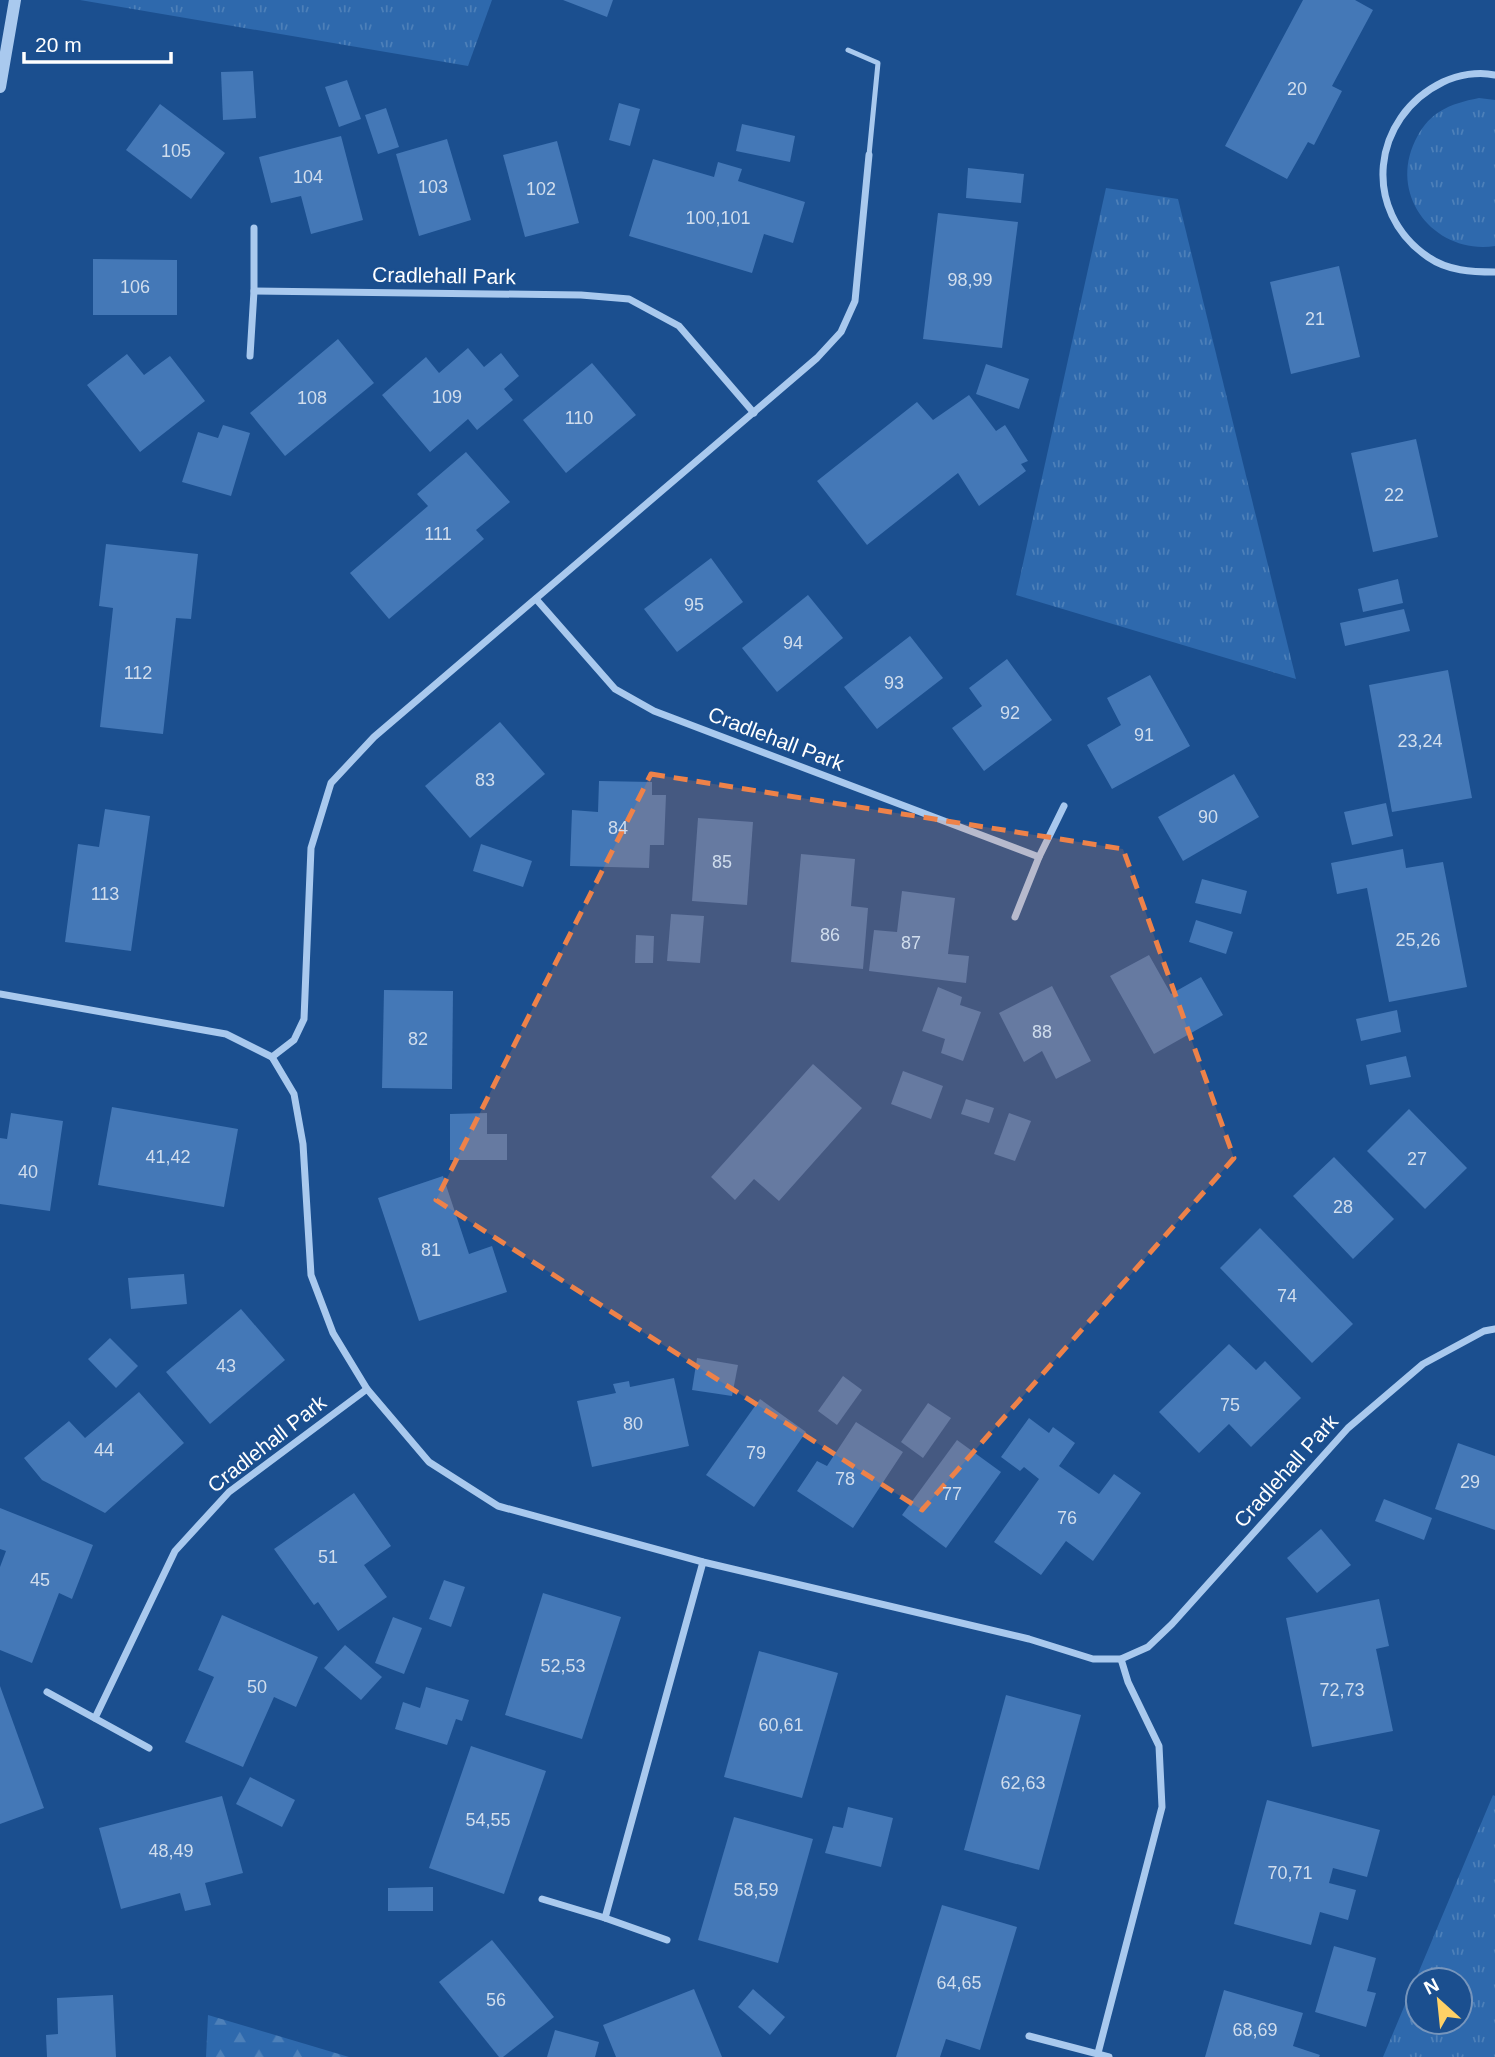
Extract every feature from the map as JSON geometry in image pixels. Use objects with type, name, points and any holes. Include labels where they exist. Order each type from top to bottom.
[{"type":"street","points":[[0,87],[15,0]]},
{"type":"street","points":[[1495,75],[1488,73],[1455,76],[1426,90],[1402,114],[1387,142],[1382,174],[1388,207],[1404,235],[1429,258],[1461,271],[1495,273]]},
{"type":"street","points":[[272,1057],[293,1040],[304,1019],[312,848],[331,783],[374,737],[754,413],[817,358],[841,332],[855,301],[869,155]]},
{"type":"street","points":[[250,356],[254,228]]},
{"type":"street","name":"Cradlehall Park","points":[[254,291],[581,295],[629,299],[680,326],[754,413]]},
{"type":"street","name":"Cradlehall Park","points":[[536,600],[615,689],[654,711],[1039,857]]},
{"type":"street","points":[[1015,917],[1039,857],[1064,806]]},
{"type":"street","points":[[0,994],[226,1034],[272,1057],[294,1094],[303,1144],[311,1275],[333,1333],[368,1389],[429,1462],[498,1506],[702,1562],[1028,1639],[1093,1659],[1121,1659],[1128,1682],[1159,1746],[1162,1807],[1098,2053]]},
{"type":"street","name":"Cradlehall Park","points":[[1121,1659],[1148,1647],[1172,1623],[1348,1428],[1423,1364],[1484,1331],[1495,1329]]},
{"type":"street","name":"Cradlehall Park","points":[[95,1718],[175,1551],[229,1492],[368,1389]]},
{"type":"street","points":[[606,1918],[702,1562]]},
{"type":"street","points":[[47,1692],[149,1748]]},
{"type":"street","points":[[542,1899],[667,1940]]},
{"type":"street","points":[[1029,2036],[1109,2057]]},
{"type":"lane","points":[[848,50],[878,63],[869,155]]},
{"type":"highlighted area","points":[[651,774],[1123,849],[1234,1158],[922,1510],[436,1200]]},
{"type":"green space","points":[[80,0],[492,0],[468,66]]},
{"type":"green space","points":[[1479,98],[1495,100],[1495,246],[1474,246],[1454,241],[1437,231],[1423,218],[1413,201],[1408,182],[1408,162],[1415,141],[1425,125],[1444,109]]},
{"type":"green space","points":[[1106,188],[1178,199],[1296,679],[1016,595]]},
{"type":"green space","points":[[1493,1795],[1495,1796],[1495,2057],[1383,2057],[1404,2007],[1404,2036],[1474,2036],[1474,1966],[1421,1966]]},
{"type":"green space","points":[[208,2015],[349,2057],[206,2057]]},
{"type":"building","points":[[563,0],[613,0],[607,17]]},
{"type":"building","points":[[1303,0],[1355,0],[1373,10],[1332,86],[1342,91],[1314,145],[1308,142],[1287,179],[1225,146]]},
{"type":"building","points":[[253,71],[256,118],[223,120],[221,72]]},
{"type":"building","points":[[347,80],[361,119],[339,127],[325,87]]},
{"type":"building","points":[[619,103],[640,109],[630,146],[609,140]]},
{"type":"building","points":[[160,104],[225,153],[191,199],[126,150]]},
{"type":"building","points":[[386,108],[399,147],[378,154],[365,115]]},
{"type":"building","points":[[742,124],[795,136],[790,162],[736,151]]},
{"type":"building","points":[[341,136],[363,220],[311,234],[301,196],[271,203],[259,157]]},
{"type":"building","points":[[447,139],[471,220],[419,236],[396,154]]},
{"type":"building","points":[[557,141],[579,223],[525,237],[503,155]]},
{"type":"building","points":[[653,159],[714,177],[718,162],[742,169],[738,181],[805,202],[793,243],[764,234],[752,273],[629,236]]},
{"type":"building","points":[[968,168],[1024,174],[1021,203],[966,198]]},
{"type":"building","points":[[938,213],[1018,222],[1002,348],[923,339]]},
{"type":"building","points":[[93,259],[177,260],[177,315],[93,315]]},
{"type":"building","points":[[1339,266],[1360,357],[1291,374],[1270,282]]},
{"type":"building","points":[[338,339],[374,383],[285,456],[250,413]]},
{"type":"building","points":[[468,348],[484,367],[501,353],[519,376],[504,389],[513,400],[477,430],[468,419],[430,452],[382,395],[426,357],[439,373]]},
{"type":"building","points":[[127,354],[144,375],[170,356],[205,401],[140,452],[87,385]]},
{"type":"building","points":[[592,363],[636,415],[566,473],[523,420]]},
{"type":"building","points":[[986,364],[1029,379],[1019,409],[976,394]]},
{"type":"building","points":[[969,395],[996,431],[1005,425],[1028,461],[1021,464],[1026,471],[979,506],[958,473],[867,545],[817,481],[917,402],[933,420]]},
{"type":"building","points":[[223,425],[250,433],[231,496],[182,482],[198,432],[218,438]]},
{"type":"building","points":[[1416,439],[1438,537],[1373,552],[1351,453]]},
{"type":"building","points":[[466,452],[510,502],[476,530],[484,539],[389,619],[350,573],[428,506],[417,494]]},
{"type":"building","points":[[106,544],[198,554],[191,619],[176,618],[163,734],[100,727],[113,608],[99,606]]},
{"type":"building","points":[[711,558],[743,602],[677,652],[644,609]]},
{"type":"building","points":[[1398,579],[1403,603],[1363,612],[1358,589]]},
{"type":"building","points":[[808,595],[843,638],[777,692],[742,648]]},
{"type":"building","points":[[1404,609],[1410,631],[1345,646],[1340,623]]},
{"type":"building","points":[[910,636],[943,678],[877,729],[844,687]]},
{"type":"building","points":[[1007,659],[1052,720],[984,771],[952,728],[982,706],[969,688]]},
{"type":"building","points":[[1448,670],[1472,798],[1392,812],[1369,685]]},
{"type":"building","points":[[1150,675],[1190,746],[1112,789],[1087,745],[1121,725],[1107,698]]},
{"type":"building","points":[[500,722],[545,774],[470,838],[425,786]]},
{"type":"building","points":[[1234,774],[1259,817],[1183,861],[1158,817]]},
{"type":"building","points":[[599,781],[652,782],[652,795],[666,795],[664,845],[650,845],[649,868],[570,866],[572,810],[598,812]]},
{"type":"building","points":[[1386,803],[1393,836],[1352,845],[1344,812]]},
{"type":"building","points":[[105,809],[150,816],[131,951],[65,942],[78,844],[99,847]]},
{"type":"building","points":[[698,818],[753,822],[747,905],[692,901]]},
{"type":"building","points":[[481,844],[532,861],[523,887],[473,871]]},
{"type":"building","points":[[1403,849],[1406,868],[1443,862],[1467,987],[1389,1002],[1367,888],[1337,894],[1331,863]]},
{"type":"building","points":[[801,854],[855,859],[851,906],[868,908],[863,969],[791,962]]},
{"type":"building","points":[[1202,879],[1247,891],[1241,914],[1195,903]]},
{"type":"building","points":[[902,891],[955,898],[948,954],[969,956],[966,983],[869,971],[874,930],[897,932]]},
{"type":"building","points":[[671,914],[704,916],[700,963],[667,961]]},
{"type":"building","points":[[1196,920],[1233,932],[1226,954],[1189,942]]},
{"type":"building","points":[[636,935],[654,936],[653,963],[635,963]]},
{"type":"building","points":[[1149,955],[1171,994],[1201,977],[1223,1015],[1154,1054],[1110,976]]},
{"type":"building","points":[[1052,986],[1091,1061],[1056,1079],[1042,1051],[1024,1062],[999,1013]]},
{"type":"building","points":[[938,987],[962,997],[960,1005],[981,1012],[963,1061],[941,1053],[945,1039],[922,1031]]},
{"type":"building","points":[[384,990],[453,991],[452,1089],[382,1088]]},
{"type":"building","points":[[1397,1010],[1401,1032],[1361,1041],[1356,1019]]},
{"type":"building","points":[[1406,1056],[1411,1077],[1370,1085],[1366,1065]]},
{"type":"building","points":[[813,1064],[862,1108],[779,1201],[754,1179],[735,1200],[711,1177]]},
{"type":"building","points":[[903,1071],[943,1086],[931,1119],[891,1104]]},
{"type":"building","points":[[966,1099],[994,1108],[989,1123],[961,1114]]},
{"type":"building","points":[[112,1107],[238,1129],[224,1207],[98,1185]]},
{"type":"building","points":[[1409,1109],[1467,1168],[1425,1209],[1367,1151]]},
{"type":"building","points":[[11,1113],[63,1121],[50,1211],[0,1204],[0,1138],[7,1139]]},
{"type":"building","points":[[487,1113],[487,1134],[507,1134],[507,1160],[450,1160],[450,1114]]},
{"type":"building","points":[[1009,1113],[1031,1121],[1015,1161],[994,1154]]},
{"type":"building","points":[[1334,1157],[1394,1219],[1353,1259],[1293,1196]]},
{"type":"building","points":[[443,1176],[469,1254],[492,1246],[507,1292],[419,1321],[378,1198]]},
{"type":"building","points":[[1260,1228],[1353,1324],[1312,1363],[1220,1268]]},
{"type":"building","points":[[184,1274],[187,1304],[131,1309],[128,1278]]},
{"type":"building","points":[[241,1309],[285,1360],[210,1424],[166,1372]]},
{"type":"building","points":[[110,1338],[138,1366],[116,1388],[88,1359]]},
{"type":"building","points":[[1229,1344],[1256,1370],[1265,1361],[1301,1398],[1251,1447],[1229,1424],[1199,1453],[1159,1412]]},
{"type":"building","points":[[697,1358],[738,1365],[732,1396],[692,1390]]},
{"type":"building","points":[[843,1376],[862,1390],[837,1425],[818,1411]]},
{"type":"building","points":[[674,1378],[689,1446],[592,1467],[577,1401],[616,1393],[613,1384],[629,1381],[630,1387]]},
{"type":"building","points":[[139,1392],[184,1443],[105,1513],[42,1480],[24,1458],[69,1421],[85,1438]]},
{"type":"building","points":[[760,1399],[806,1432],[754,1507],[706,1475]]},
{"type":"building","points":[[928,1403],[951,1418],[923,1458],[901,1442]]},
{"type":"building","points":[[1029,1418],[1049,1433],[1053,1427],[1075,1443],[1059,1466],[1099,1494],[1114,1474],[1141,1493],[1093,1561],[1066,1541],[1041,1575],[994,1542],[1039,1479],[1024,1467],[1020,1471],[1001,1457]]},
{"type":"building","points":[[856,1422],[903,1452],[853,1528],[797,1491],[817,1461],[827,1466]]},
{"type":"building","points":[[957,1440],[1001,1472],[946,1548],[902,1515]]},
{"type":"building","points":[[1458,1443],[1495,1456],[1495,1530],[1435,1509]]},
{"type":"building","points":[[354,1493],[391,1546],[364,1565],[387,1597],[338,1631],[318,1602],[314,1605],[274,1549]]},
{"type":"building","points":[[1384,1499],[1432,1518],[1424,1540],[1375,1521]]},
{"type":"building","points":[[0,1508],[93,1545],[72,1599],[59,1593],[32,1663],[0,1650],[0,1567],[6,1551],[0,1549]]},
{"type":"building","points":[[1321,1529],[1351,1565],[1317,1593],[1287,1558]]},
{"type":"building","points":[[444,1580],[465,1587],[451,1627],[429,1619]]},
{"type":"building","points":[[543,1593],[621,1617],[582,1739],[505,1715]]},
{"type":"building","points":[[1379,1599],[1389,1646],[1376,1649],[1393,1731],[1312,1747],[1286,1618]]},
{"type":"building","points":[[222,1615],[318,1657],[296,1707],[274,1697],[243,1767],[185,1742],[214,1677],[198,1670]]},
{"type":"building","points":[[393,1617],[422,1628],[404,1674],[375,1663]]},
{"type":"building","points":[[345,1645],[382,1677],[361,1700],[324,1668]]},
{"type":"building","points":[[759,1651],[838,1673],[802,1798],[724,1777]]},
{"type":"building","points":[[0,1686],[44,1808],[0,1824]]},
{"type":"building","points":[[426,1687],[469,1700],[462,1721],[456,1719],[447,1745],[395,1729],[403,1702],[420,1708]]},
{"type":"building","points":[[1006,1695],[1081,1715],[1039,1870],[964,1850]]},
{"type":"building","points":[[471,1746],[546,1771],[504,1894],[429,1868]]},
{"type":"building","points":[[250,1777],[295,1800],[282,1827],[236,1804]]},
{"type":"building","points":[[222,1796],[243,1873],[205,1883],[211,1905],[185,1911],[180,1893],[121,1909],[99,1828]]},
{"type":"building","points":[[1267,1800],[1380,1830],[1367,1877],[1333,1868],[1329,1883],[1356,1890],[1348,1920],[1320,1912],[1311,1945],[1234,1924]]},
{"type":"building","points":[[848,1807],[893,1818],[881,1867],[825,1853],[833,1826],[843,1828]]},
{"type":"building","points":[[734,1817],[813,1839],[778,1963],[698,1940]]},
{"type":"building","points":[[433,1887],[433,1911],[388,1911],[388,1888]]},
{"type":"building","points":[[942,1905],[1017,1927],[980,2050],[946,2039],[940,2057],[896,2057]]},
{"type":"building","points":[[492,1940],[554,2017],[503,2057],[499,2057],[439,1982]]},
{"type":"building","points":[[1334,1946],[1376,1958],[1367,1991],[1376,1993],[1366,2027],[1315,2012]]},
{"type":"building","points":[[694,1989],[722,2057],[616,2057],[603,2025]]},
{"type":"building","points":[[753,1989],[785,2017],[770,2035],[738,2007]]},
{"type":"building","points":[[1224,1990],[1303,2013],[1293,2046],[1320,2055],[1319,2057],[1205,2057]]},
{"type":"building","points":[[113,1995],[116,2057],[47,2057],[46,2035],[58,2034],[57,1998]]},
{"type":"building","points":[[555,2030],[599,2042],[595,2057],[547,2057]]}]
